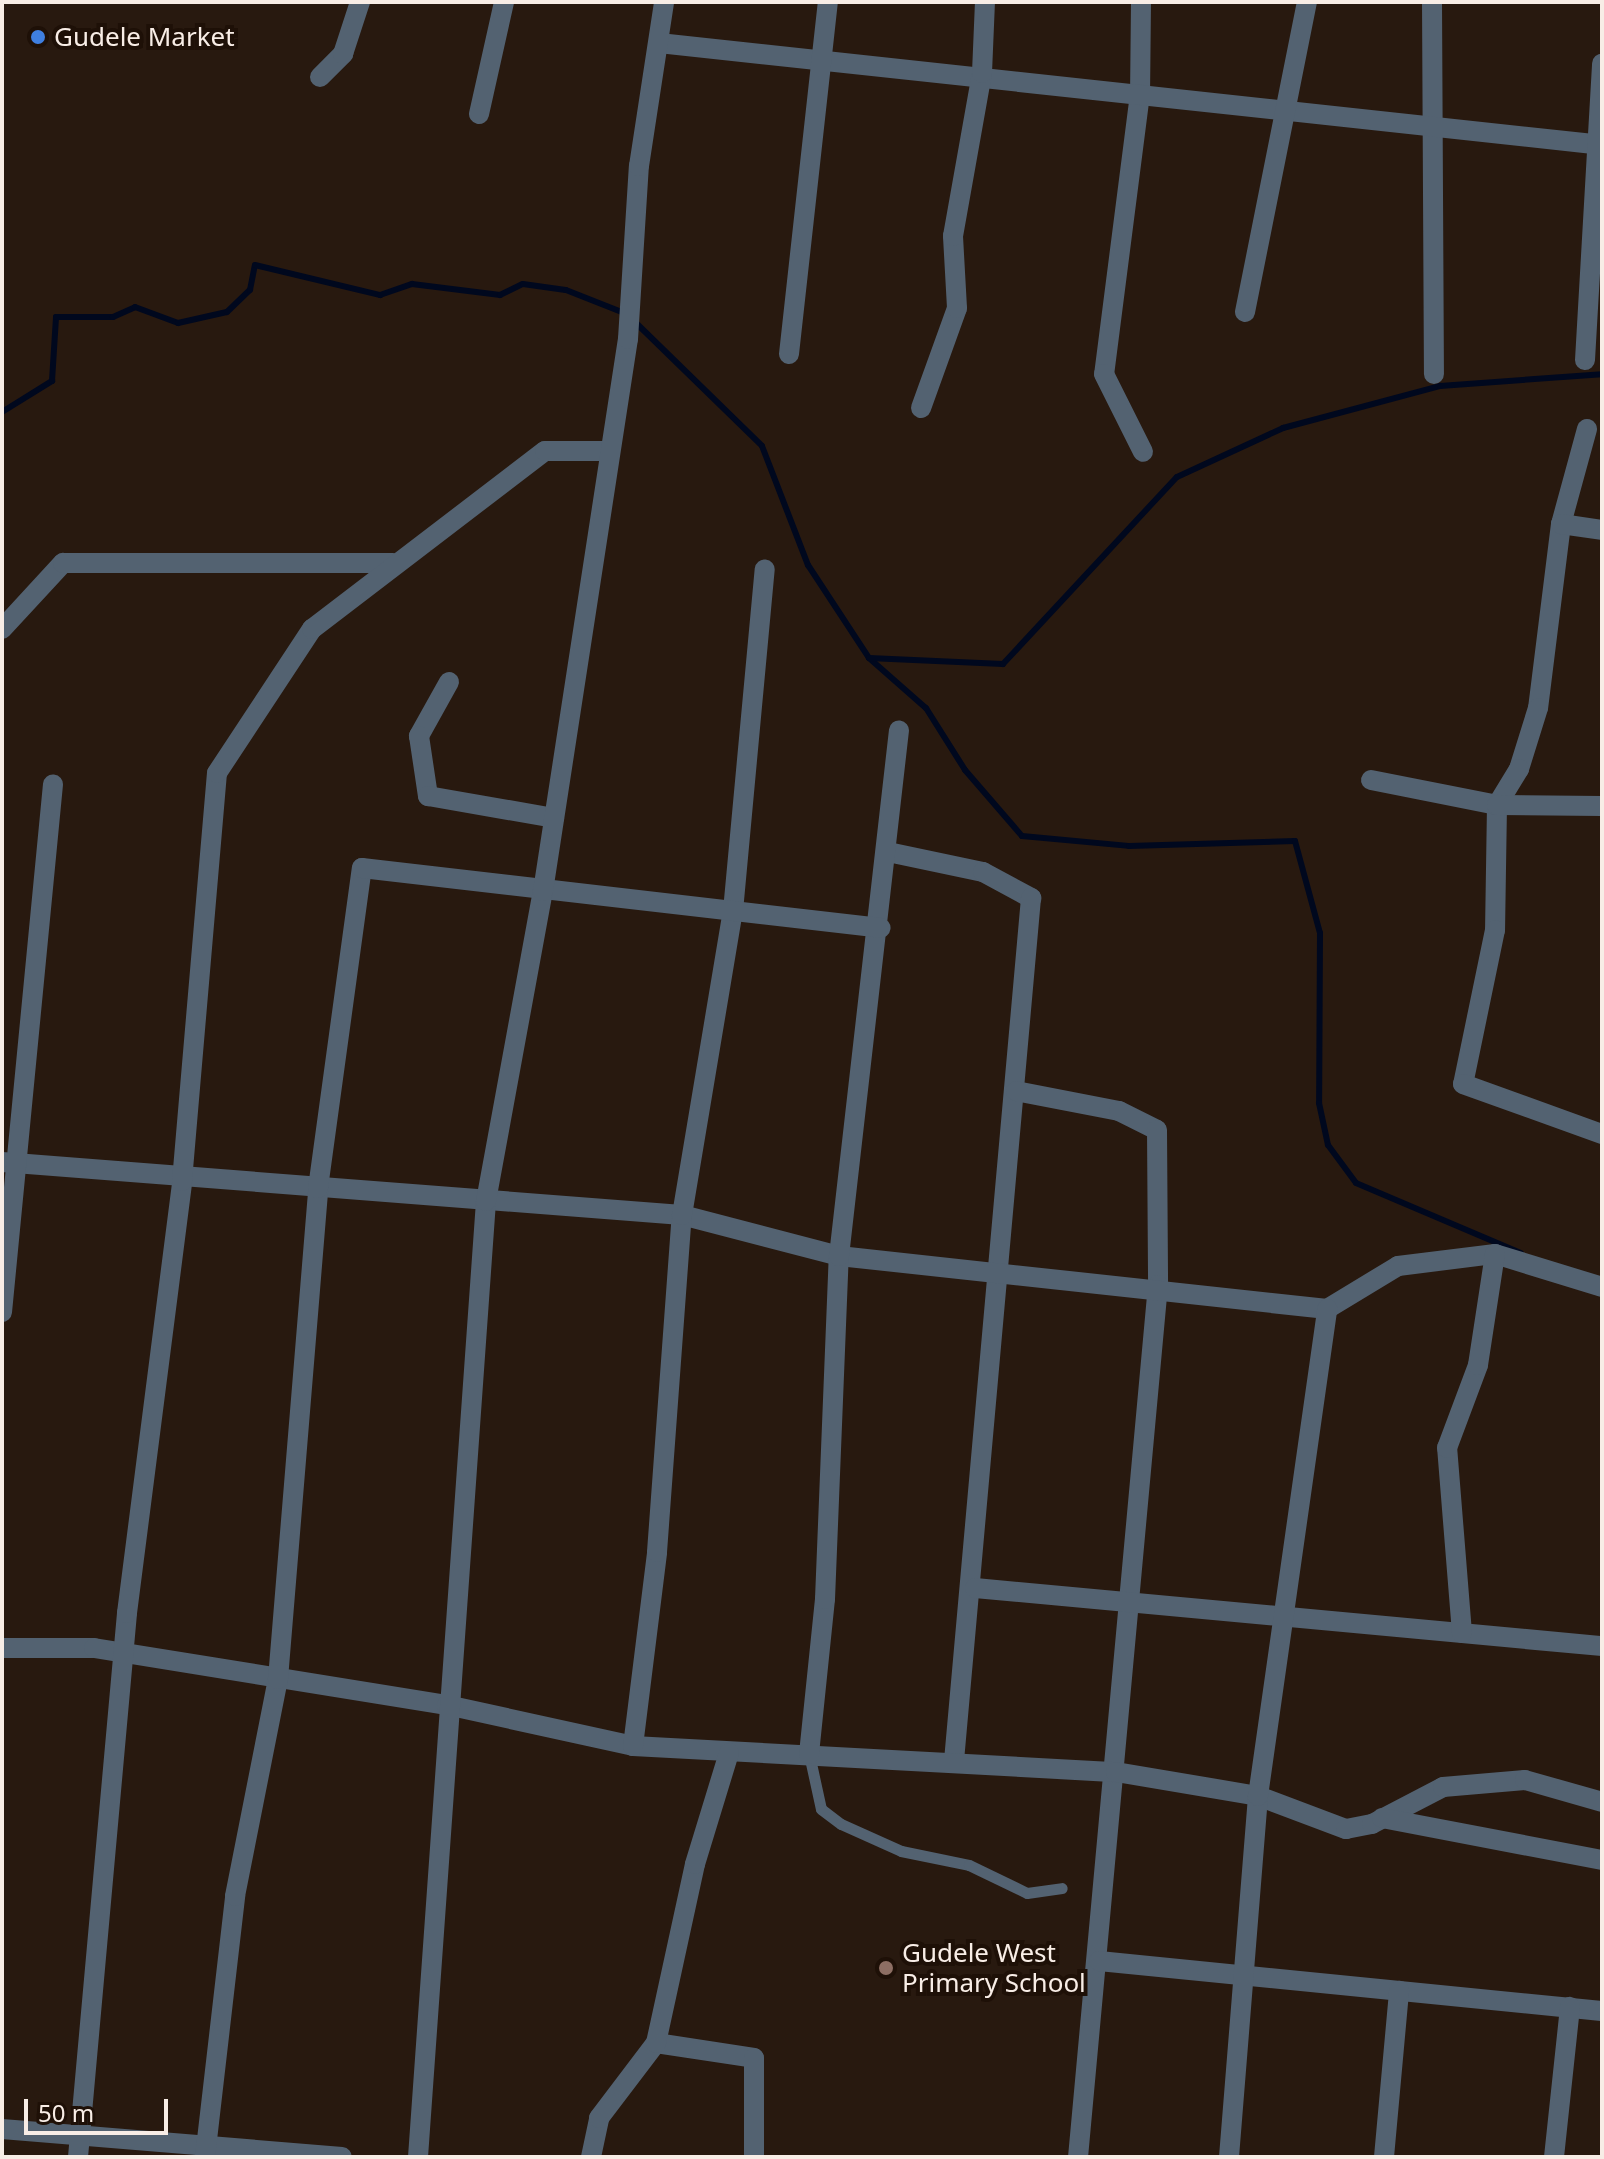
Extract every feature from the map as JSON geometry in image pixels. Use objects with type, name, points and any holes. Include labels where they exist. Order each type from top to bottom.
[{"type":"street","points":[[320,77],[343,54],[360,2]]},
{"type":"street","points":[[479,114],[504,2]]},
{"type":"street","points":[[418,2157],[447,1705],[486,1201],[543,891],[610,451],[664,2]]},
{"type":"street","points":[[789,354],[828,2]]},
{"type":"street","points":[[921,408],[957,308],[953,236],[982,73],[985,2]]},
{"type":"street","points":[[1141,2],[1140,94],[1104,374],[1143,452]]},
{"type":"street","points":[[1245,312],[1288,111],[1307,2]]},
{"type":"street","points":[[1432,2],[1428,127],[1434,374]]},
{"type":"street","points":[[659,43],[982,73],[1140,94],[1599,145]]},
{"type":"street","points":[[1585,360],[1602,63]]},
{"type":"street","points":[[1587,429],[1561,524],[1538,708],[1519,769],[1497,805],[1495,930],[1463,1084],[1602,1134]]},
{"type":"street","points":[[78,2157],[127,1656],[182,1181],[217,773],[312,629],[393,563],[545,451],[610,451]]},
{"type":"street","points":[[1561,524],[1602,530]]},
{"type":"street","points":[[2,629],[63,563],[393,563]]},
{"type":"street","points":[[633,1746],[657,1552],[682,1215],[733,911],[765,569]]},
{"type":"street","points":[[449,682],[419,736],[428,796],[554,818]]},
{"type":"street","points":[[809,1754],[825,1599],[839,1256],[881,928],[899,730]]},
{"type":"street","points":[[1371,780],[1497,805],[1602,806]]},
{"type":"street","points":[[2,1312],[11,1163],[53,784]]},
{"type":"street","points":[[888,852],[983,872],[1031,898],[975,1588],[954,1760]]},
{"type":"street","points":[[205,2152],[235,1896],[278,1679],[318,1188],[362,868],[881,928]]},
{"type":"street","points":[[1016,1091],[1119,1111],[1157,1130],[1158,1285],[1099,1961],[1078,2157]]},
{"type":"street","points":[[11,1163],[182,1181],[682,1215],[839,1256],[1002,1268],[1158,1285],[1327,1309],[1398,1266],[1495,1254],[1602,1287]]},
{"type":"street","points":[[1462,1633],[1447,1448],[1478,1365],[1495,1254]]},
{"type":"street","points":[[1229,2157],[1249,1976],[1258,1796],[1327,1309]]},
{"type":"street","points":[[975,1588],[1282,1620],[1602,1646]]},
{"type":"street","points":[[2,1648],[94,1648],[127,1656],[447,1705],[633,1746],[729,1753],[954,1760],[1116,1772],[1258,1796],[1330,1826],[1382,1818],[1443,1787],[1525,1780],[1602,1802]]},
{"type":"street","points":[[591,2157],[599,2118],[656,2043],[695,1864],[729,1753]]},
{"type":"street","points":[[1382,1818],[1602,1860]]},
{"type":"street","points":[[1099,1961],[1602,2011]]},
{"type":"street","points":[[1384,2157],[1399,1991]]},
{"type":"street","points":[[1554,2157],[1570,2007]]},
{"type":"street","points":[[656,2043],[754,2058],[754,2157]]},
{"type":"street","points":[[2,2129],[80,2134],[205,2152],[342,2157]]},
{"type":"lane","points":[[809,1754],[821,1809],[841,1824],[901,1851],[969,1865],[1027,1893],[1062,1888]]},
{"type":"waterway","points":[[2,412],[52,381],[56,317],[113,317],[135,307],[178,323],[227,312],[250,290],[255,265],[380,295],[412,284],[500,295],[523,284],[566,290],[624,313]]},
{"type":"waterway","points":[[633,320],[762,446],[808,565],[869,658],[926,708],[965,770],[1022,836],[1129,846],[1295,841],[1320,933],[1319,1103],[1328,1145],[1356,1183],[1521,1253]]},
{"type":"waterway","points":[[869,658],[1003,664],[1177,477],[1283,428],[1440,386],[1602,374]]},
{"type":"place","name":"Gudele Market","points":[[38,37]]},
{"type":"place","name":"Gudele West Primary School","points":[[886,1968]]}]
